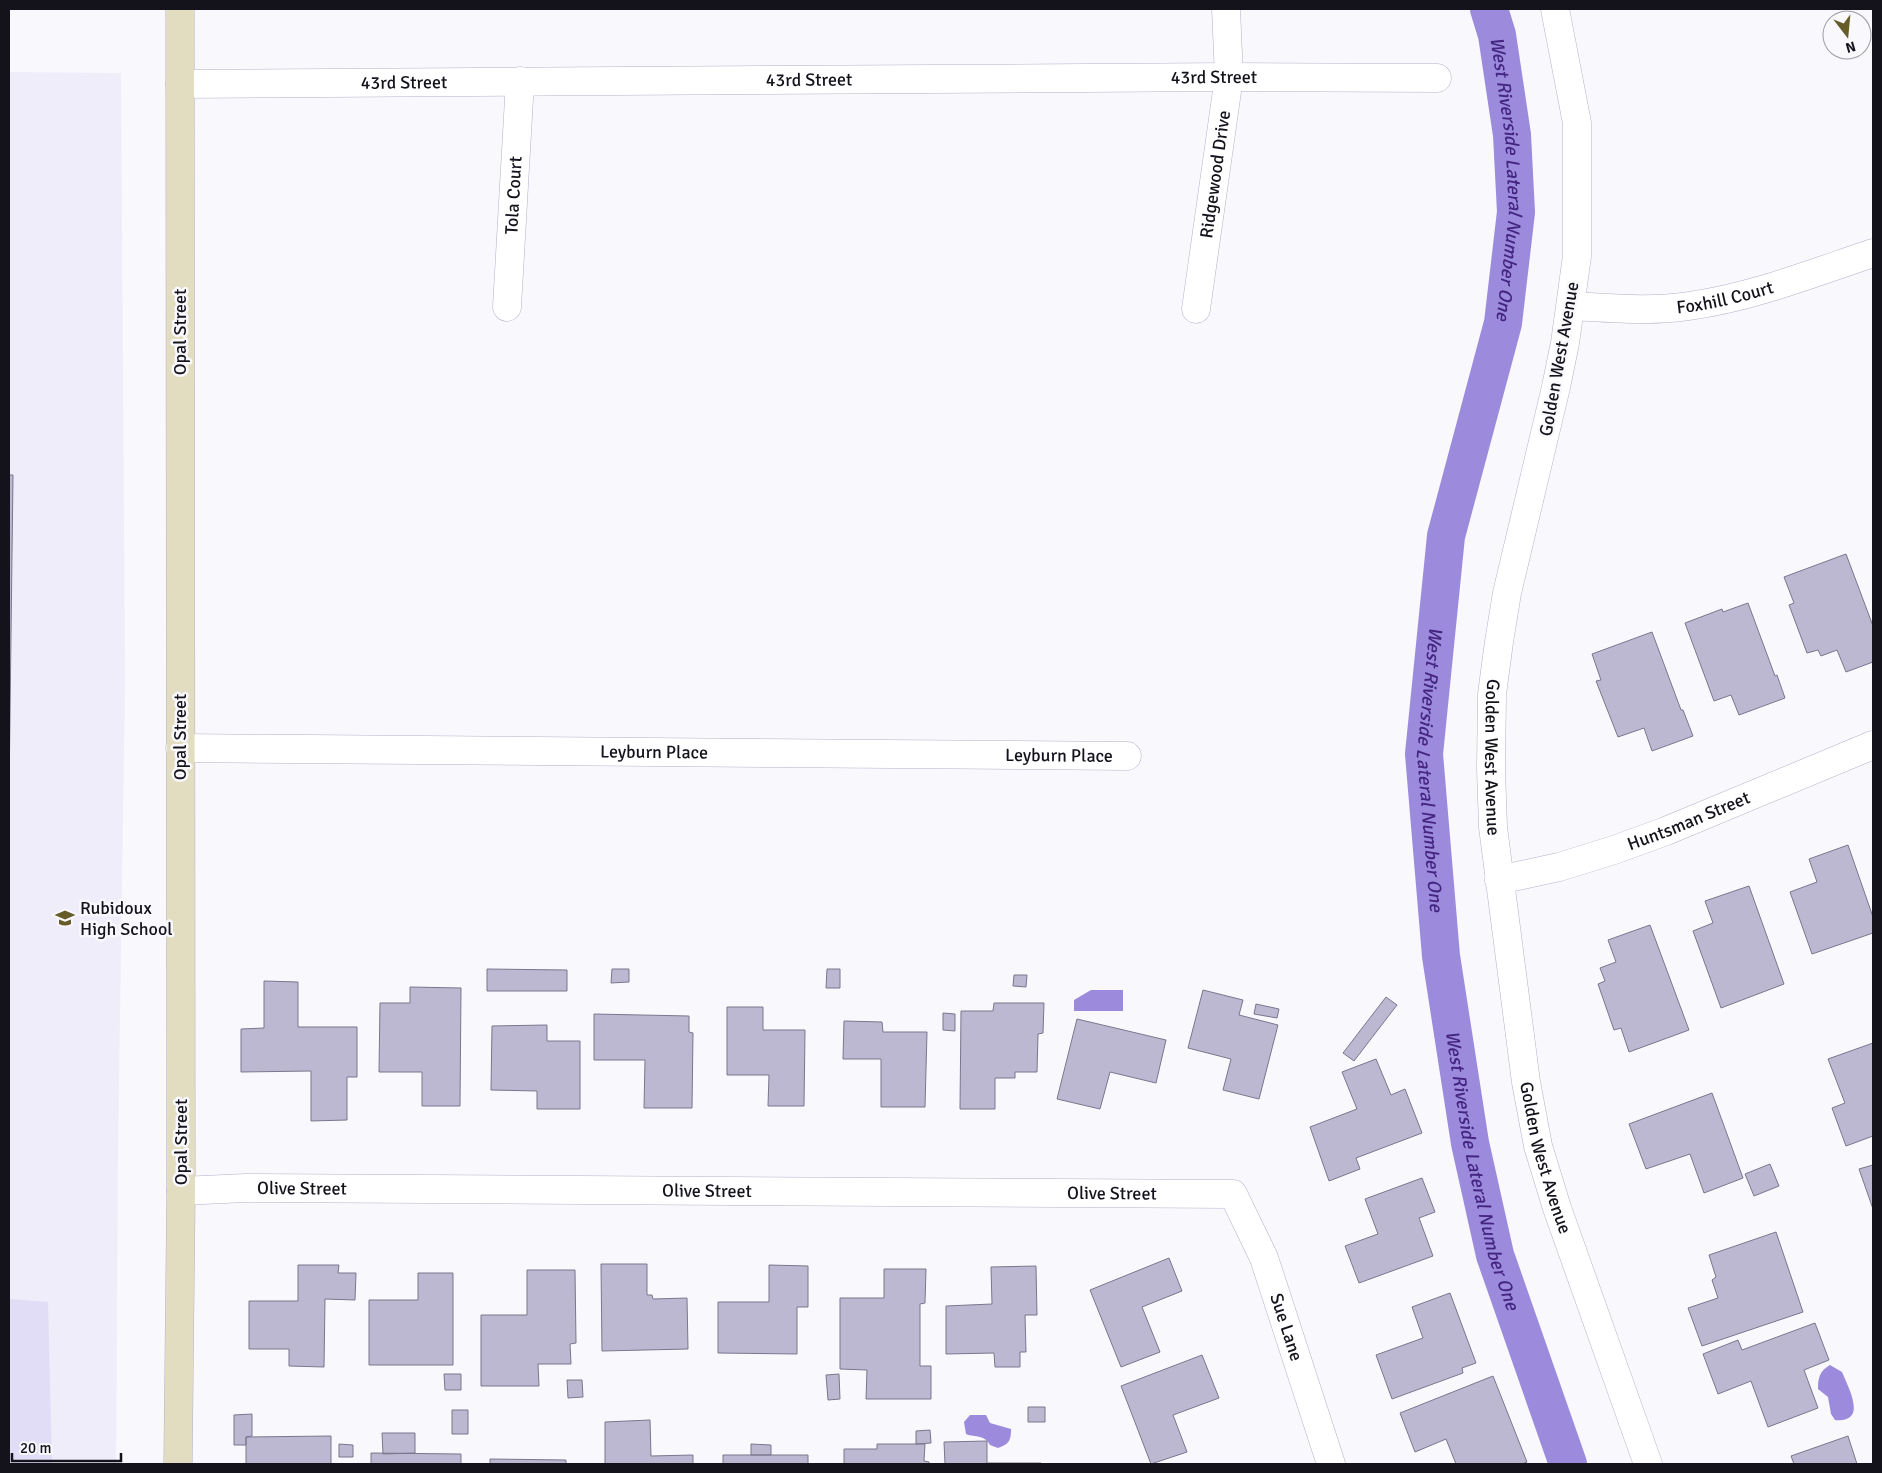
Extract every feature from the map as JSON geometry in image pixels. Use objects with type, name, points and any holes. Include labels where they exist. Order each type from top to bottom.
[{"type":"street","name":"Opal Street","points":[[178,1464],[181,1191],[180,9]]},
{"type":"street","name":"Ridgewood Drive","points":[[1196,309],[1229,77],[1226,9]]},
{"type":"street","name":"Golden West Avenue","points":[[1555,9],[1577,123],[1577,256],[1571,306],[1556,387],[1507,593],[1499,642],[1492,694],[1491,769],[1493,827],[1526,1082],[1538,1146],[1648,1464]]},
{"type":"street","name":"43rd Street","points":[[180,84],[1229,77],[1437,78]]},
{"type":"street","name":"Tola Court","points":[[508,307],[520,81]]},
{"type":"street","name":"Foxhill Court","points":[[1571,306],[1632,310],[1688,306],[1746,295],[1873,253]]},
{"type":"street","name":"Huntsman Street","points":[[1499,880],[1559,867],[1666,831],[1873,745]]},
{"type":"street","name":"Leyburn Place","points":[[180,748],[1127,756]]},
{"type":"street","name":"Olive Street","points":[[181,1191],[246,1188],[1233,1194]]},
{"type":"street","name":"Sue Lane","points":[[1233,1194],[1264,1258],[1331,1464]]},
{"type":"shaded area","name":"Rubidoux High School","points":[[9,72],[121,73],[125,682],[118,1154],[116,1464],[9,1464]]},
{"type":"shaded area","points":[[1091,990],[1123,990],[1123,1011],[1074,1011],[1074,1000]]},
{"type":"shaded area","points":[[9,1299],[48,1302],[52,1464],[9,1464]]},
{"type":"shaded area","points":[[1830,1365],[1842,1372],[1852,1395],[1854,1411],[1851,1416],[1845,1419],[1835,1420],[1831,1414],[1828,1397],[1818,1389],[1820,1375]]},
{"type":"shaded area","points":[[970,1415],[986,1415],[990,1423],[1011,1429],[1009,1442],[998,1448],[990,1445],[985,1439],[966,1434],[964,1422]]},
{"type":"building","points":[[9,475],[13,475],[9,796]]},
{"type":"building","points":[[1846,554],[1873,626],[1873,662],[1846,672],[1837,650],[1821,656],[1818,650],[1807,653],[1789,605],[1794,603],[1784,577]]},
{"type":"building","points":[[1748,603],[1785,698],[1739,715],[1731,695],[1714,701],[1685,623],[1722,609],[1723,612]]},
{"type":"building","points":[[1652,632],[1681,710],[1683,710],[1693,736],[1652,751],[1644,728],[1618,737],[1596,681],[1601,680],[1592,654]]},
{"type":"building","points":[[1848,845],[1873,917],[1873,933],[1812,954],[1790,892],[1817,882],[1809,859]]},
{"type":"building","points":[[1749,886],[1784,984],[1721,1008],[1693,931],[1713,923],[1705,901]]},
{"type":"building","points":[[1650,925],[1689,1030],[1629,1052],[1621,1028],[1614,1030],[1598,984],[1605,981],[1600,968],[1616,962],[1608,940]]},
{"type":"building","points":[[487,969],[567,970],[567,991],[487,991]]},
{"type":"building","points":[[612,969],[629,969],[629,982],[611,983]]},
{"type":"building","points":[[827,969],[840,969],[840,988],[826,988]]},
{"type":"building","points":[[1014,975],[1027,975],[1026,987],[1013,986]]},
{"type":"building","points":[[264,981],[298,982],[298,1027],[357,1027],[357,1077],[347,1077],[347,1120],[311,1121],[311,1071],[241,1072],[241,1029],[264,1028]]},
{"type":"building","points":[[410,987],[461,988],[460,1106],[422,1106],[422,1072],[379,1072],[380,1003],[410,1003]]},
{"type":"building","points":[[1203,990],[1243,1000],[1239,1015],[1278,1025],[1259,1099],[1223,1090],[1231,1059],[1188,1048]]},
{"type":"building","points":[[1386,997],[1397,1005],[1354,1061],[1343,1053]]},
{"type":"building","points":[[994,1003],[1044,1003],[1043,1033],[1038,1034],[1037,1072],[1015,1072],[1015,1078],[995,1078],[995,1109],[960,1109],[961,1011],[993,1011]]},
{"type":"building","points":[[1256,1004],[1279,1009],[1277,1018],[1254,1014]]},
{"type":"building","points":[[727,1007],[763,1007],[763,1030],[805,1030],[804,1106],[768,1106],[769,1075],[727,1075]]},
{"type":"building","points":[[943,1013],[955,1014],[955,1031],[943,1030]]},
{"type":"building","points":[[594,1014],[689,1016],[689,1032],[693,1033],[692,1108],[644,1108],[645,1060],[594,1060]]},
{"type":"building","points":[[1077,1019],[1166,1040],[1156,1083],[1110,1072],[1100,1109],[1057,1099]]},
{"type":"building","points":[[844,1021],[882,1022],[883,1032],[927,1032],[925,1107],[881,1107],[881,1059],[843,1059]]},
{"type":"building","points":[[547,1025],[547,1041],[580,1041],[580,1109],[537,1109],[537,1091],[491,1090],[492,1026]]},
{"type":"building","points":[[1873,1043],[1873,1136],[1846,1146],[1832,1108],[1845,1103],[1828,1059]]},
{"type":"building","points":[[1376,1059],[1391,1095],[1405,1089],[1422,1133],[1356,1158],[1360,1169],[1329,1181],[1310,1127],[1357,1109],[1342,1072]]},
{"type":"building","points":[[1712,1093],[1743,1178],[1704,1193],[1690,1154],[1646,1169],[1629,1124]]},
{"type":"building","points":[[1770,1164],[1779,1186],[1754,1196],[1745,1174]]},
{"type":"building","points":[[1873,1165],[1873,1209],[1859,1169]]},
{"type":"building","points":[[1422,1178],[1435,1212],[1419,1218],[1433,1256],[1359,1283],[1345,1246],[1378,1234],[1365,1199]]},
{"type":"building","points":[[1776,1232],[1803,1312],[1702,1346],[1688,1308],[1718,1298],[1712,1280],[1716,1277],[1709,1255]]},
{"type":"building","points":[[1169,1258],[1182,1291],[1142,1307],[1160,1352],[1121,1367],[1090,1290]]},
{"type":"building","points":[[601,1264],[647,1264],[647,1295],[652,1295],[653,1299],[687,1298],[688,1349],[602,1351]]},
{"type":"building","points":[[298,1265],[339,1265],[338,1273],[356,1273],[355,1300],[325,1299],[324,1367],[289,1366],[289,1349],[249,1349],[249,1301],[298,1301]]},
{"type":"building","points":[[769,1265],[808,1266],[808,1307],[797,1307],[797,1354],[718,1353],[718,1302],[769,1302]]},
{"type":"building","points":[[1036,1266],[1037,1315],[1025,1315],[1026,1352],[1020,1352],[1020,1367],[995,1367],[994,1353],[946,1354],[946,1306],[992,1304],[991,1267]]},
{"type":"building","points":[[884,1269],[926,1269],[925,1303],[920,1304],[920,1366],[931,1366],[931,1399],[866,1399],[867,1370],[840,1369],[840,1298],[884,1298]]},
{"type":"building","points":[[527,1270],[575,1270],[576,1343],[570,1344],[571,1364],[538,1364],[539,1386],[481,1386],[481,1315],[527,1315]]},
{"type":"building","points":[[418,1273],[453,1273],[453,1365],[369,1365],[369,1300],[418,1300]]},
{"type":"building","points":[[1450,1293],[1476,1363],[1462,1368],[1463,1373],[1392,1399],[1376,1355],[1423,1338],[1412,1307]]},
{"type":"building","points":[[1815,1323],[1829,1360],[1804,1370],[1818,1408],[1768,1427],[1751,1381],[1718,1394],[1703,1354],[1738,1340],[1742,1350]]},
{"type":"building","points":[[1202,1355],[1219,1398],[1173,1415],[1187,1452],[1151,1464],[1121,1386]]},
{"type":"building","points":[[444,1374],[461,1374],[461,1390],[445,1390]]},
{"type":"building","points":[[839,1374],[840,1399],[828,1400],[826,1375]]},
{"type":"building","points":[[1493,1376],[1527,1462],[1522,1464],[1456,1464],[1446,1439],[1415,1452],[1400,1413]]},
{"type":"building","points":[[567,1380],[582,1380],[583,1397],[568,1398]]},
{"type":"building","points":[[1028,1407],[1045,1407],[1045,1422],[1028,1422]]},
{"type":"building","points":[[452,1410],[468,1410],[468,1434],[452,1434]]},
{"type":"building","points":[[252,1414],[252,1436],[246,1437],[246,1445],[234,1445],[234,1415]]},
{"type":"building","points":[[650,1420],[651,1456],[693,1455],[693,1464],[605,1464],[605,1422]]},
{"type":"building","points":[[930,1430],[931,1443],[916,1444],[916,1431]]},
{"type":"building","points":[[382,1433],[415,1433],[415,1453],[383,1454]]},
{"type":"building","points":[[331,1436],[331,1464],[246,1464],[246,1437]]},
{"type":"building","points":[[1848,1436],[1857,1464],[1794,1464],[1791,1456]]},
{"type":"building","points":[[987,1441],[987,1463],[1041,1464],[945,1464],[944,1442]]},
{"type":"building","points":[[339,1444],[353,1445],[353,1457],[339,1457]]},
{"type":"building","points":[[751,1444],[771,1445],[771,1455],[751,1455]]},
{"type":"building","points":[[877,1444],[925,1444],[924,1461],[929,1462],[929,1464],[844,1464],[844,1449],[877,1449]]},
{"type":"building","points":[[371,1453],[461,1454],[461,1464],[371,1464]]},
{"type":"building","points":[[723,1455],[808,1455],[808,1464],[723,1464]]},
{"type":"building","points":[[490,1459],[566,1460],[566,1464],[490,1464]]},
{"type":"waterway","name":"West Riverside Lateral Number One","points":[[1489,9],[1497,35],[1512,135],[1516,212],[1503,323],[1446,536],[1424,754],[1441,956],[1470,1143],[1495,1255],[1568,1464]]},
{"type":"place","name":"Rubidoux High School","points":[[65,918]]}]
